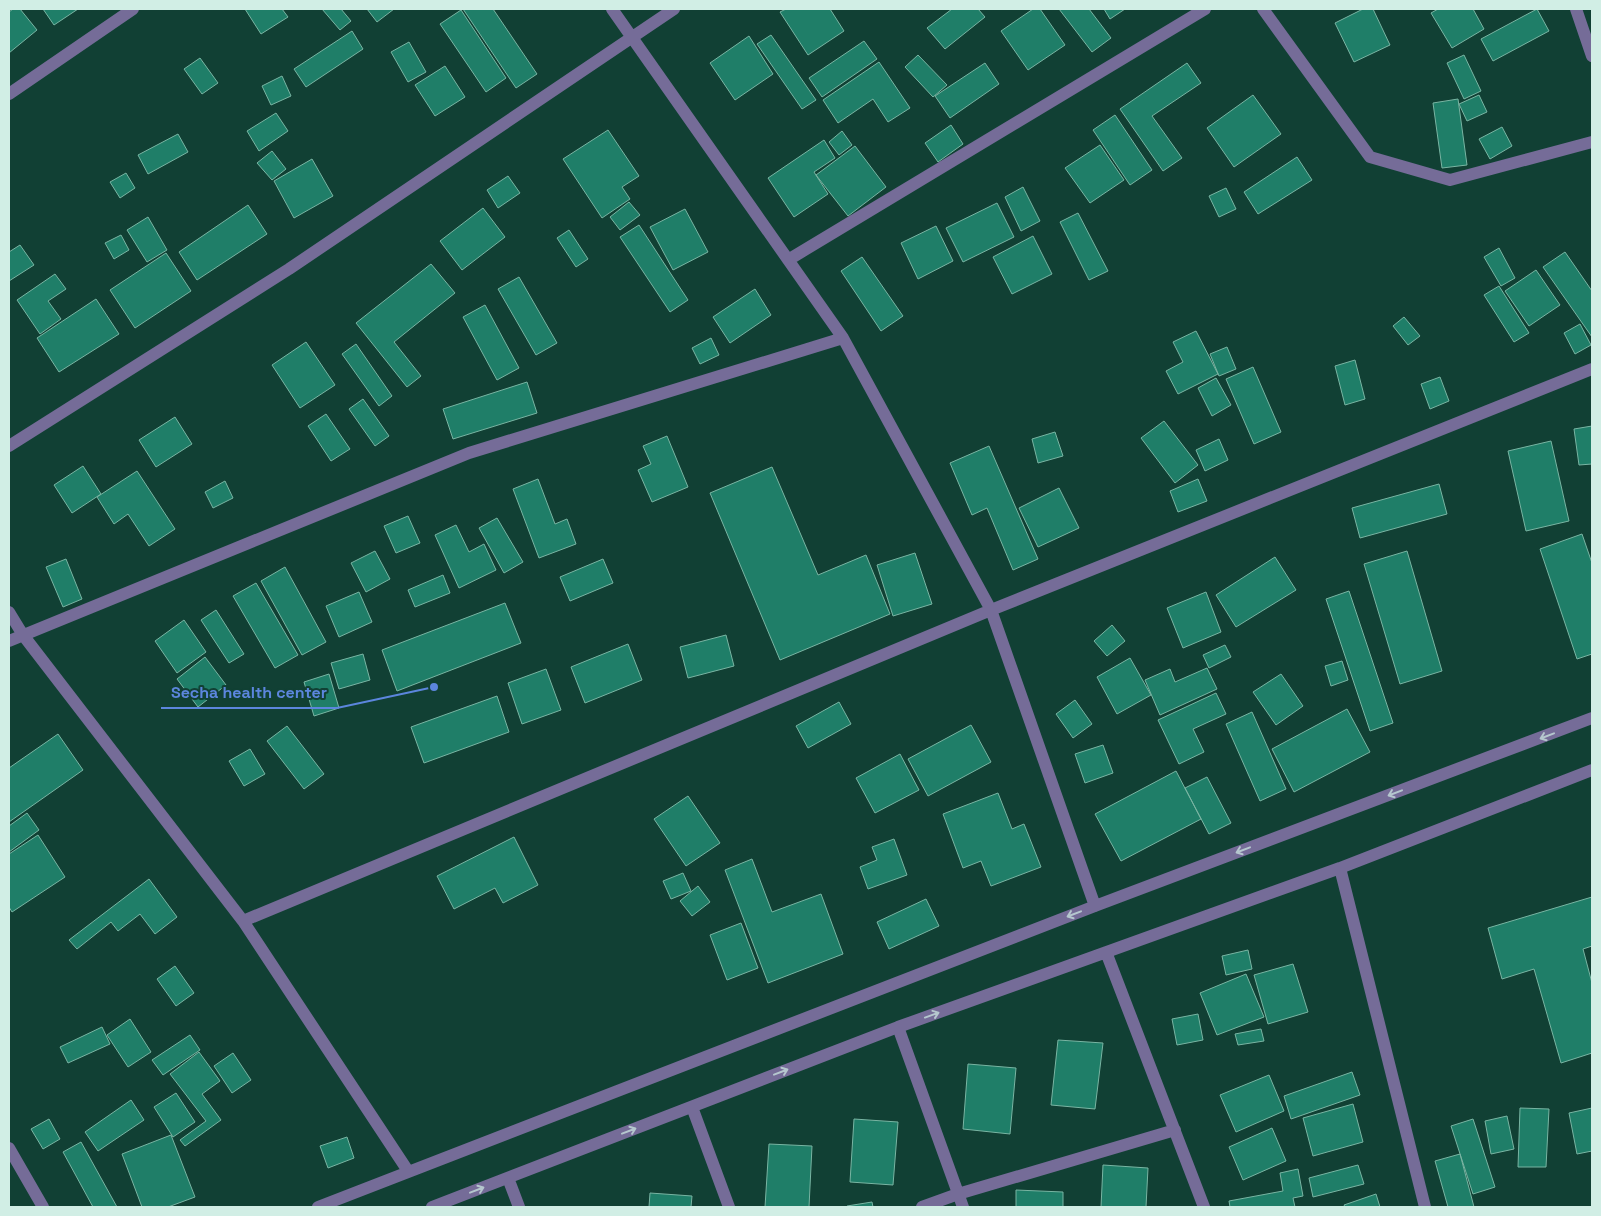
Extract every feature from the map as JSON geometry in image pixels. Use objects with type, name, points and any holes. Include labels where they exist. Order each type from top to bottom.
[{"type":"street","points":[[9,94],[134,9]]},
{"type":"street","points":[[612,9],[843,338],[991,610],[1095,906]]},
{"type":"street","points":[[9,446],[289,269],[674,9]]},
{"type":"street","points":[[788,260],[1204,9]]},
{"type":"street","points":[[1263,9],[1370,156],[1450,180],[1592,142]]},
{"type":"street","points":[[1576,9],[1592,56]]},
{"type":"street","points":[[9,641],[469,453],[843,338]]},
{"type":"street","points":[[243,920],[991,610],[1592,369]]},
{"type":"street","points":[[9,612],[23,635],[243,920],[408,1171]]},
{"type":"street","points":[[318,1207],[1095,906],[1592,718]]},
{"type":"street","points":[[432,1207],[898,1027],[1340,868],[1592,770]]},
{"type":"street","points":[[1340,868],[1425,1207]]},
{"type":"street","points":[[1106,952],[1204,1207]]},
{"type":"street","points":[[898,1027],[963,1207]]},
{"type":"street","points":[[692,1107],[730,1207]]},
{"type":"street","points":[[922,1207],[958,1194],[1175,1130]]},
{"type":"street","points":[[9,1148],[43,1207]]},
{"type":"street","points":[[508,1178],[519,1207]]},
{"type":"building","points":[[13,9],[20,9],[37,30],[9,53],[9,12]]},
{"type":"building","points":[[43,9],[78,9],[54,25]]},
{"type":"building","points":[[245,9],[282,9],[288,17],[261,34]]},
{"type":"building","points":[[322,9],[341,9],[351,21],[340,30]]},
{"type":"building","points":[[367,9],[394,9],[377,22]]},
{"type":"building","points":[[463,9],[493,9],[537,74],[516,88]]},
{"type":"building","points":[[786,9],[830,9],[844,31],[808,55],[780,12]]},
{"type":"building","points":[[952,9],[978,9],[985,17],[945,49],[927,28]]},
{"type":"building","points":[[1033,9],[1040,9],[1065,45],[1028,70],[1001,31]]},
{"type":"building","points":[[1059,9],[1089,9],[1111,38],[1092,52]]},
{"type":"building","points":[[1104,9],[1125,9],[1110,19]]},
{"type":"building","points":[[1363,9],[1373,9],[1390,45],[1354,62],[1335,23]]},
{"type":"building","points":[[1438,9],[1473,9],[1484,29],[1452,48],[1431,13]]},
{"type":"building","points":[[1537,9],[1549,31],[1493,61],[1481,39]]},
{"type":"building","points":[[461,10],[506,78],[486,92],[440,24]]},
{"type":"building","points":[[352,31],[363,49],[306,87],[294,69]]},
{"type":"building","points":[[771,35],[816,100],[802,109],[757,44]]},
{"type":"building","points":[[749,36],[773,74],[735,100],[710,63]]},
{"type":"building","points":[[864,41],[877,59],[822,97],[809,78]]},
{"type":"building","points":[[409,42],[426,72],[408,82],[391,52]]},
{"type":"building","points":[[918,55],[947,85],[933,97],[905,67]]},
{"type":"building","points":[[1464,55],[1481,91],[1464,99],[1447,63]]},
{"type":"building","points":[[200,58],[218,83],[202,94],[184,69]]},
{"type":"building","points":[[879,62],[910,108],[888,122],[873,99],[838,123],[823,100]]},
{"type":"building","points":[[985,63],[999,84],[950,118],[935,96]]},
{"type":"building","points":[[1187,63],[1201,83],[1152,116],[1182,158],[1163,171],[1120,109]]},
{"type":"building","points":[[445,66],[465,97],[435,116],[415,85]]},
{"type":"building","points":[[282,76],[291,96],[271,105],[262,86]]},
{"type":"building","points":[[1253,95],[1281,134],[1234,167],[1207,128]]},
{"type":"building","points":[[1479,95],[1487,112],[1467,121],[1459,104]]},
{"type":"building","points":[[1458,99],[1467,165],[1442,168],[1433,103]]},
{"type":"building","points":[[276,113],[288,131],[259,151],[247,131]]},
{"type":"building","points":[[1115,115],[1152,170],[1130,185],[1093,130]]},
{"type":"building","points":[[951,125],[963,144],[938,162],[925,143]]},
{"type":"building","points":[[1502,127],[1512,146],[1490,159],[1479,139]]},
{"type":"building","points":[[608,130],[639,176],[622,187],[630,199],[602,218],[563,159]]},
{"type":"building","points":[[842,131],[852,145],[839,155],[829,142]]},
{"type":"building","points":[[178,134],[188,152],[148,174],[138,155]]},
{"type":"building","points":[[824,140],[835,158],[814,172],[828,194],[794,217],[768,178]]},
{"type":"building","points":[[1100,145],[1124,180],[1090,203],[1065,168]]},
{"type":"building","points":[[855,146],[886,187],[848,216],[816,175]]},
{"type":"building","points":[[272,151],[286,169],[272,180],[257,163]]},
{"type":"building","points":[[1297,157],[1312,180],[1258,214],[1244,192]]},
{"type":"building","points":[[312,159],[333,196],[294,218],[274,181]]},
{"type":"building","points":[[126,173],[135,188],[120,198],[110,182]]},
{"type":"building","points":[[508,176],[520,193],[498,208],[487,190]]},
{"type":"building","points":[[1023,187],[1040,221],[1021,231],[1005,197]]},
{"type":"building","points":[[1226,188],[1236,209],[1219,217],[1209,196]]},
{"type":"building","points":[[629,202],[640,215],[620,230],[610,217]]},
{"type":"building","points":[[997,203],[1014,237],[963,262],[946,228]]},
{"type":"building","points":[[248,205],[267,234],[197,280],[179,252]]},
{"type":"building","points":[[483,208],[505,237],[462,270],[440,241]]},
{"type":"building","points":[[685,209],[708,252],[673,270],[650,227]]},
{"type":"building","points":[[1078,213],[1108,271],[1089,280],[1060,222]]},
{"type":"building","points":[[148,217],[167,250],[147,262],[127,230]]},
{"type":"building","points":[[639,225],[688,300],[670,312],[620,237]]},
{"type":"building","points":[[936,226],[953,261],[918,279],[901,243]]},
{"type":"building","points":[[569,230],[588,259],[576,267],[557,238]]},
{"type":"building","points":[[121,235],[129,250],[114,259],[105,243]]},
{"type":"building","points":[[1033,236],[1052,274],[1012,294],[993,257]]},
{"type":"building","points":[[20,245],[34,265],[9,281],[9,252]]},
{"type":"building","points":[[1499,248],[1515,278],[1501,286],[1484,257]]},
{"type":"building","points":[[1565,252],[1592,291],[1592,337],[1543,267]]},
{"type":"building","points":[[166,253],[191,291],[135,328],[110,290]]},
{"type":"building","points":[[862,257],[903,316],[881,331],[841,271]]},
{"type":"building","points":[[431,264],[455,293],[394,342],[421,376],[407,387],[356,323]]},
{"type":"building","points":[[1536,270],[1560,305],[1529,326],[1505,291]]},
{"type":"building","points":[[55,274],[66,289],[48,301],[61,319],[40,334],[17,300]]},
{"type":"building","points":[[519,277],[557,343],[536,355],[498,289]]},
{"type":"building","points":[[1499,286],[1529,333],[1514,342],[1484,295]]},
{"type":"building","points":[[755,289],[771,315],[730,343],[713,317]]},
{"type":"building","points":[[96,299],[119,334],[59,372],[37,338]]},
{"type":"building","points":[[485,305],[519,368],[497,380],[463,317]]},
{"type":"building","points":[[1404,317],[1420,336],[1408,345],[1393,326]]},
{"type":"building","points":[[1580,324],[1591,345],[1575,354],[1564,333]]},
{"type":"building","points":[[1196,331],[1218,374],[1178,394],[1166,371],[1183,362],[1173,342]]},
{"type":"building","points":[[711,338],[719,355],[700,364],[692,348]]},
{"type":"building","points":[[306,342],[335,385],[300,408],[272,365]]},
{"type":"building","points":[[356,344],[392,396],[379,406],[342,354]]},
{"type":"building","points":[[1227,347],[1236,369],[1219,376],[1210,354]]},
{"type":"building","points":[[1355,360],[1365,399],[1345,405],[1335,366]]},
{"type":"building","points":[[1253,367],[1281,432],[1254,444],[1226,379]]},
{"type":"building","points":[[1440,377],[1449,401],[1430,409],[1421,384]]},
{"type":"building","points":[[1216,378],[1231,405],[1212,416],[1198,388]]},
{"type":"building","points":[[527,382],[537,413],[453,439],[443,409]]},
{"type":"building","points":[[363,399],[389,436],[375,446],[349,409]]},
{"type":"building","points":[[326,414],[350,449],[331,461],[308,426]]},
{"type":"building","points":[[175,417],[192,444],[156,467],[139,440]]},
{"type":"building","points":[[1164,421],[1198,465],[1175,483],[1141,438]]},
{"type":"building","points":[[1592,426],[1592,464],[1579,465],[1574,429]]},
{"type":"building","points":[[1055,432],[1063,456],[1038,463],[1032,439]]},
{"type":"building","points":[[667,436],[688,487],[652,502],[638,470],[651,464],[643,446]]},
{"type":"building","points":[[1219,439],[1228,460],[1205,471],[1196,450]]},
{"type":"building","points":[[1551,441],[1569,521],[1526,531],[1508,451]]},
{"type":"building","points":[[989,446],[1038,559],[1013,570],[987,508],[972,515],[950,463]]},
{"type":"building","points":[[83,466],[101,494],[72,513],[54,485]]},
{"type":"building","points":[[772,467],[818,575],[866,555],[890,614],[780,660],[710,493]]},
{"type":"building","points":[[137,471],[175,529],[149,546],[128,514],[114,524],[97,497]]},
{"type":"building","points":[[538,479],[555,524],[567,519],[576,544],[539,558],[513,489]]},
{"type":"building","points":[[1198,479],[1207,501],[1178,512],[1170,491]]},
{"type":"building","points":[[225,481],[233,498],[213,508],[205,492]]},
{"type":"building","points":[[1439,484],[1447,514],[1360,538],[1352,508]]},
{"type":"building","points":[[1059,488],[1079,528],[1038,547],[1019,508]]},
{"type":"building","points":[[408,516],[420,543],[396,553],[384,526]]},
{"type":"building","points":[[497,518],[523,562],[504,573],[479,528]]},
{"type":"building","points":[[456,525],[469,552],[484,544],[496,570],[459,588],[435,535]]},
{"type":"building","points":[[1582,534],[1592,563],[1592,654],[1577,659],[1540,549]]},
{"type":"building","points":[[375,551],[390,579],[366,592],[351,563]]},
{"type":"building","points":[[1407,551],[1442,671],[1400,684],[1364,564]]},
{"type":"building","points":[[915,553],[932,604],[893,616],[877,565]]},
{"type":"building","points":[[1275,557],[1296,590],[1236,627],[1216,595]]},
{"type":"building","points":[[66,559],[82,599],[63,607],[46,567]]},
{"type":"building","points":[[603,559],[613,583],[570,601],[560,577]]},
{"type":"building","points":[[285,567],[326,642],[302,655],[261,581]]},
{"type":"building","points":[[443,575],[450,593],[415,607],[408,590]]},
{"type":"building","points":[[256,583],[298,655],[275,668],[233,596]]},
{"type":"building","points":[[1349,591],[1393,723],[1370,731],[1326,599]]},
{"type":"building","points":[[359,592],[372,622],[339,637],[326,606]]},
{"type":"building","points":[[1206,592],[1221,632],[1183,648],[1167,608]]},
{"type":"building","points":[[505,603],[521,643],[397,691],[382,650]]},
{"type":"building","points":[[216,610],[244,654],[229,663],[201,620]]},
{"type":"building","points":[[184,620],[206,652],[177,673],[155,641]]},
{"type":"building","points":[[1112,625],[1125,641],[1107,656],[1094,641]]},
{"type":"building","points":[[726,635],[734,666],[688,678],[680,647]]},
{"type":"building","points":[[628,644],[642,680],[585,703],[571,667]]},
{"type":"building","points":[[1225,645],[1231,657],[1209,668],[1203,655]]},
{"type":"building","points":[[363,654],[370,680],[339,689],[331,663]]},
{"type":"building","points":[[205,657],[226,685],[198,707],[177,679]]},
{"type":"building","points":[[1130,658],[1151,695],[1117,714],[1097,677]]},
{"type":"building","points":[[1342,661],[1348,680],[1331,686],[1325,666]]},
{"type":"building","points":[[1207,668],[1217,689],[1160,715],[1145,680],[1170,669],[1175,682]]},
{"type":"building","points":[[546,669],[561,710],[522,724],[508,683]]},
{"type":"building","points":[[329,674],[339,708],[314,716],[304,682]]},
{"type":"building","points":[[1281,674],[1303,706],[1276,725],[1253,692]]},
{"type":"building","points":[[1216,693],[1226,714],[1193,729],[1204,752],[1179,764],[1158,720]]},
{"type":"building","points":[[497,696],[509,732],[424,763],[411,727]]},
{"type":"building","points":[[1075,700],[1092,724],[1073,738],[1056,714]]},
{"type":"building","points":[[839,702],[851,724],[808,748],[796,726]]},
{"type":"building","points":[[1347,709],[1370,752],[1294,792],[1272,749]]},
{"type":"building","points":[[1252,712],[1286,789],[1260,801],[1226,724]]},
{"type":"building","points":[[971,725],[991,762],[928,796],[908,759]]},
{"type":"building","points":[[287,726],[324,774],[304,789],[267,741]]},
{"type":"building","points":[[58,734],[83,770],[9,822],[9,768]]},
{"type":"building","points":[[1103,745],[1113,773],[1085,783],[1075,754]]},
{"type":"building","points":[[250,749],[265,774],[244,786],[229,761]]},
{"type":"building","points":[[900,754],[919,790],[875,813],[856,778]]},
{"type":"building","points":[[1176,771],[1201,819],[1121,861],[1095,814]]},
{"type":"building","points":[[1207,777],[1231,823],[1209,834],[1185,788]]},
{"type":"building","points":[[998,793],[1012,829],[1024,824],[1041,867],[991,886],[981,861],[963,868],[943,814]]},
{"type":"building","points":[[688,796],[720,843],[686,866],[654,819]]},
{"type":"building","points":[[27,813],[39,830],[9,852],[9,826]]},
{"type":"building","points":[[38,835],[65,877],[12,912],[9,907],[9,854]]},
{"type":"building","points":[[514,837],[538,885],[503,903],[495,888],[454,909],[437,876]]},
{"type":"building","points":[[894,839],[907,875],[868,889],[860,867],[877,860],[872,847]]},
{"type":"building","points":[[752,859],[772,912],[821,894],[843,954],[768,983],[725,870]]},
{"type":"building","points":[[683,873],[691,891],[671,899],[663,881]]},
{"type":"building","points":[[149,879],[177,917],[155,934],[140,914],[118,931],[111,922],[77,949],[69,940]]},
{"type":"building","points":[[698,886],[710,902],[692,916],[680,901]]},
{"type":"building","points":[[1592,897],[1592,946],[1583,949],[1592,983],[1592,1053],[1561,1063],[1534,969],[1502,979],[1488,928]]},
{"type":"building","points":[[926,899],[939,926],[889,949],[877,922]]},
{"type":"building","points":[[741,923],[758,968],[727,980],[710,935]]},
{"type":"building","points":[[1248,950],[1252,969],[1226,975],[1222,956]]},
{"type":"building","points":[[1293,964],[1308,1012],[1268,1024],[1254,975]]},
{"type":"building","points":[[175,966],[194,993],[176,1006],[157,979]]},
{"type":"building","points":[[1246,974],[1264,1017],[1217,1035],[1200,993]]},
{"type":"building","points":[[1198,1014],[1203,1040],[1177,1045],[1172,1019]]},
{"type":"building","points":[[130,1019],[151,1052],[128,1067],[107,1035]]},
{"type":"building","points":[[102,1027],[110,1044],[68,1063],[60,1047]]},
{"type":"building","points":[[1261,1029],[1264,1041],[1238,1045],[1235,1034]]},
{"type":"building","points":[[190,1035],[200,1050],[163,1075],[152,1060]]},
{"type":"building","points":[[1058,1040],[1103,1043],[1095,1109],[1051,1105]]},
{"type":"building","points":[[199,1052],[220,1081],[202,1094],[221,1120],[185,1146],[180,1140],[206,1121],[170,1074]]},
{"type":"building","points":[[233,1053],[251,1080],[232,1093],[214,1066]]},
{"type":"building","points":[[968,1064],[1016,1068],[1010,1134],[963,1129]]},
{"type":"building","points":[[1352,1072],[1360,1095],[1291,1119],[1284,1096]]},
{"type":"building","points":[[1269,1075],[1284,1111],[1236,1132],[1220,1095]]},
{"type":"building","points":[[176,1093],[195,1122],[173,1137],[154,1107]]},
{"type":"building","points":[[131,1100],[144,1120],[98,1151],[85,1132]]},
{"type":"building","points":[[1353,1104],[1363,1142],[1313,1156],[1303,1118]]},
{"type":"building","points":[[1520,1108],[1549,1109],[1546,1167],[1518,1167]]},
{"type":"building","points":[[1592,1108],[1592,1151],[1577,1154],[1569,1113]]},
{"type":"building","points":[[1507,1116],[1514,1149],[1491,1154],[1485,1121]]},
{"type":"building","points":[[49,1119],[60,1139],[43,1149],[31,1129]]},
{"type":"building","points":[[854,1119],[898,1122],[893,1185],[850,1182]]},
{"type":"building","points":[[1473,1119],[1495,1187],[1473,1194],[1451,1126]]},
{"type":"building","points":[[1272,1128],[1286,1161],[1243,1180],[1229,1147]]},
{"type":"building","points":[[171,1135],[195,1197],[168,1207],[142,1207],[122,1154]]},
{"type":"building","points":[[347,1137],[354,1158],[328,1168],[320,1146]]},
{"type":"building","points":[[81,1142],[117,1207],[93,1207],[63,1152]]},
{"type":"building","points":[[769,1144],[812,1146],[809,1207],[765,1207]]},
{"type":"building","points":[[1460,1154],[1474,1207],[1448,1207],[1435,1161]]},
{"type":"building","points":[[1103,1165],[1148,1168],[1146,1207],[1101,1207]]},
{"type":"building","points":[[1358,1165],[1364,1184],[1313,1197],[1309,1178]]},
{"type":"building","points":[[1298,1169],[1303,1196],[1293,1198],[1295,1207],[1230,1207],[1229,1201],[1283,1191],[1280,1173]]},
{"type":"building","points":[[1016,1190],[1063,1192],[1063,1207],[1016,1207]]},
{"type":"building","points":[[650,1193],[692,1196],[691,1207],[649,1207]]},
{"type":"building","points":[[1376,1194],[1380,1207],[1345,1207],[1344,1205]]},
{"type":"building","points":[[872,1202],[873,1207],[847,1207],[847,1206]]},
{"type":"place","name":"Secha health center","points":[[434,687]]}]
